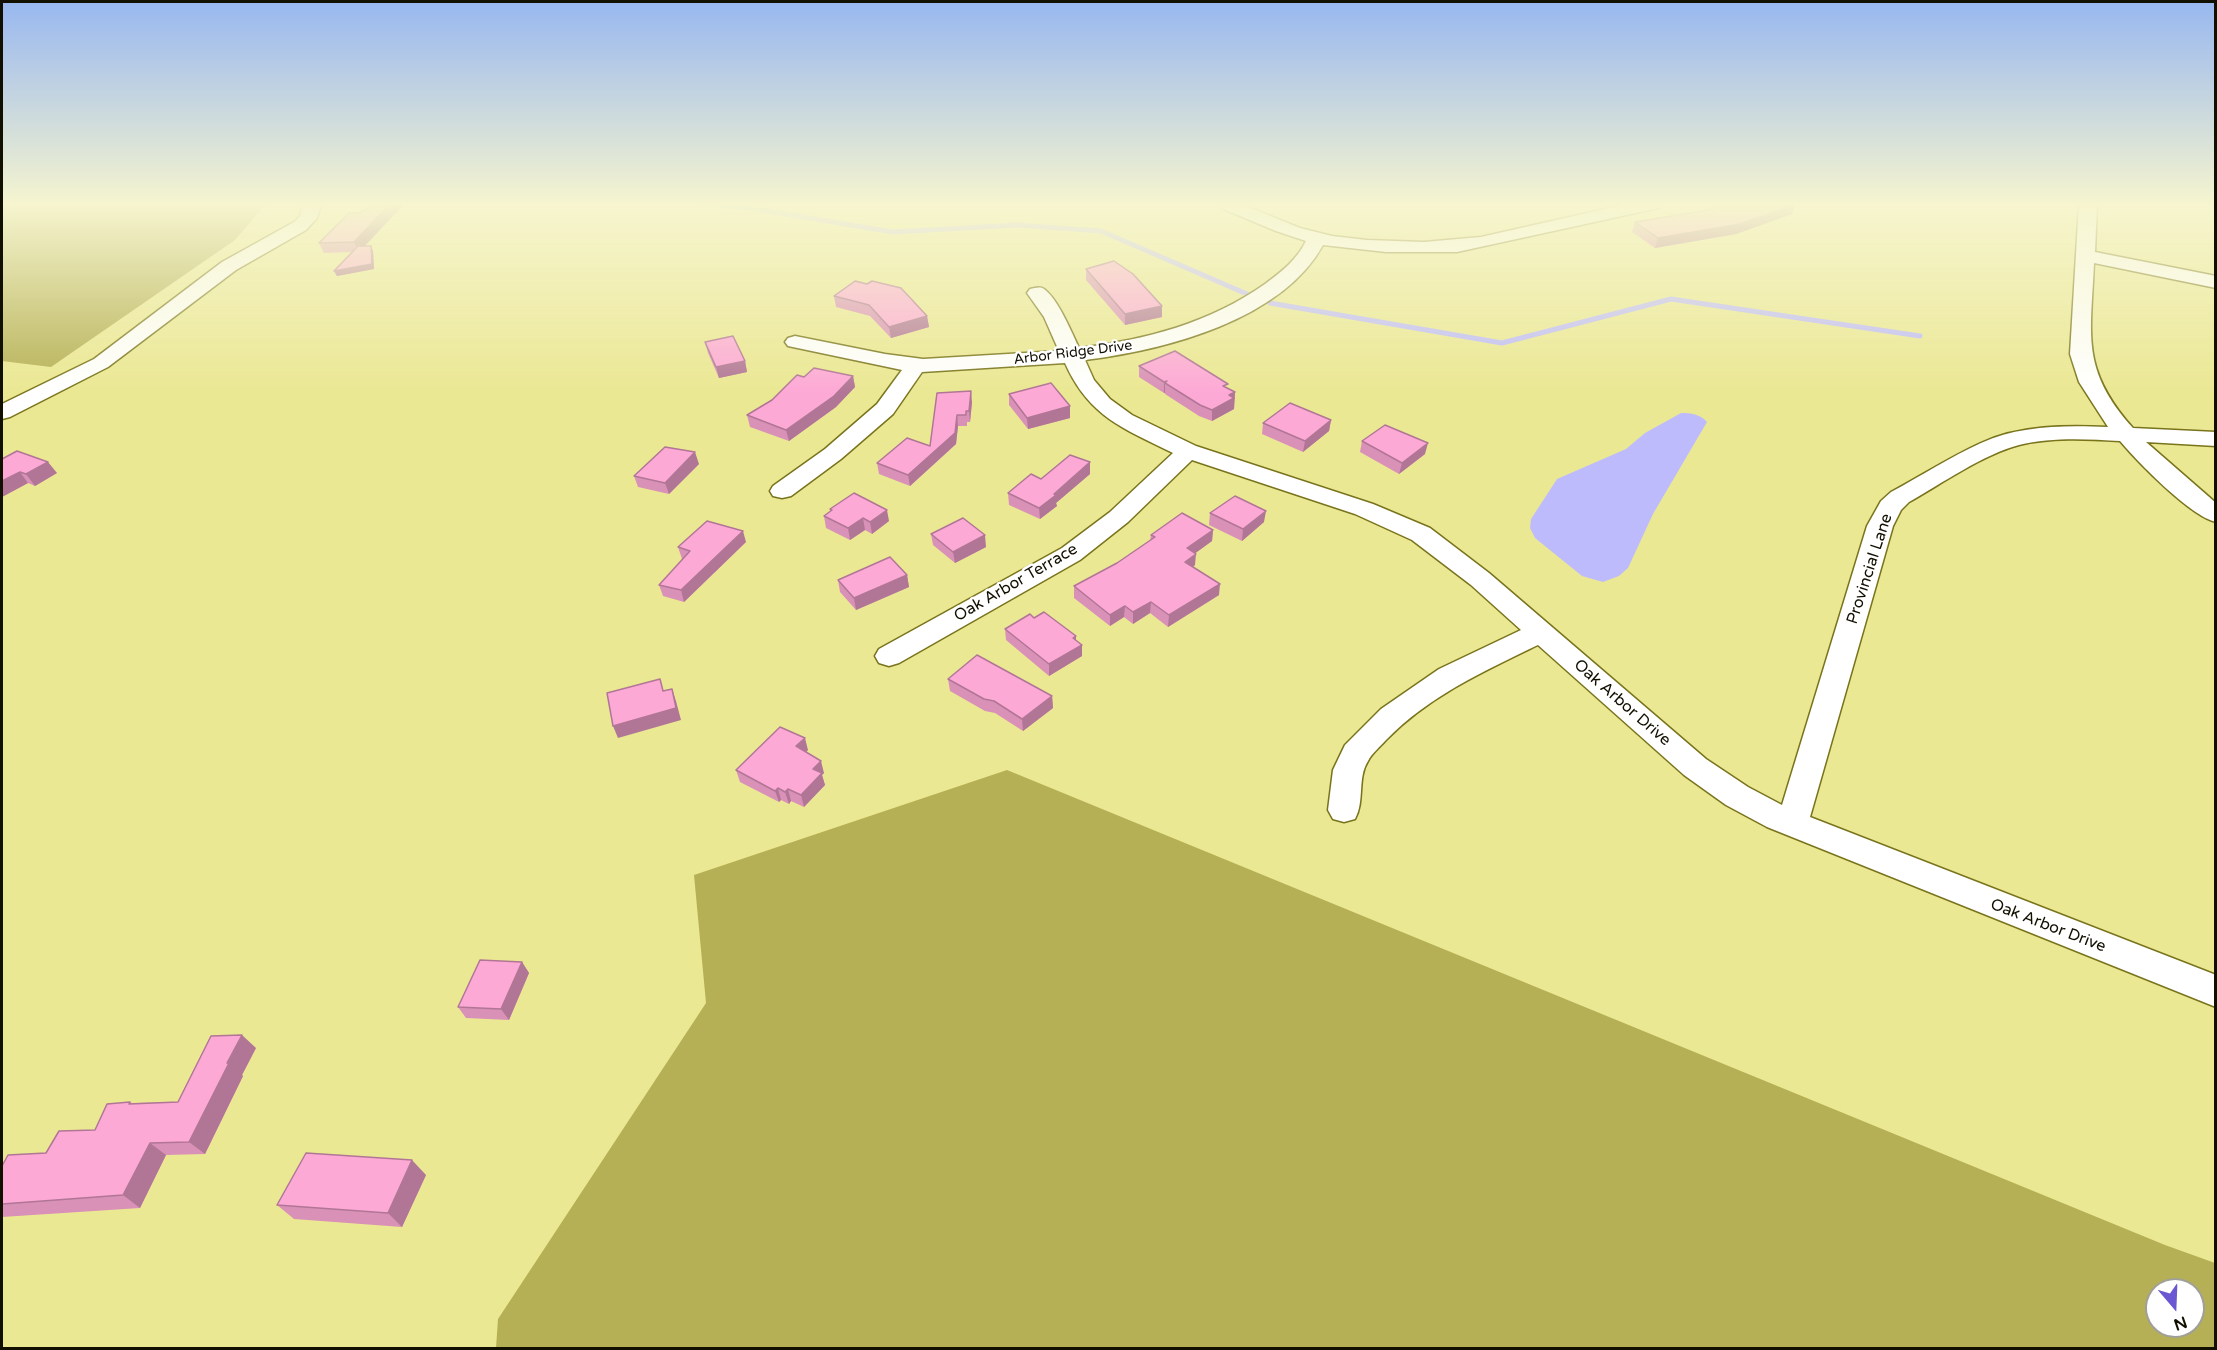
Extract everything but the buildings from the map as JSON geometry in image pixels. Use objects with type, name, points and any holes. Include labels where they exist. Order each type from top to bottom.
[{"type":"street","points":[[2,412],[101,363],[228,267]]},
{"type":"street","name":"Arbor Ridge Drive","points":[[795,342],[916,365],[1038,360],[1138,346],[1171,336],[1253,303],[1297,267]]},
{"type":"street","points":[[2083,267],[2080,349],[2082,362],[2094,390],[2128,435],[2166,475],[2216,515]]},
{"type":"street","points":[[2143,267],[2216,282]]},
{"type":"street","name":"Oak Arbor Drive","points":[[1037,293],[1054,316],[1074,355],[1084,382],[1102,404],[1124,420],[1188,451],[1364,510],[1421,534],[1457,559],[1695,767],[1737,796],[1792,823],[2216,991]]},
{"type":"street","points":[[782,491],[833,454],[885,409],[916,365]]},
{"type":"street","name":"Provincial Lane","points":[[1792,823],[1880,526],[1890,506],[1915,488],[2004,441],[2054,433],[2216,439]]},
{"type":"street","name":"Oak Arbor Terrace","points":[[888,656],[1071,554],[1119,517],[1188,451]]},
{"type":"street","points":[[1344,810],[1348,770],[1356,753],[1391,717],[1449,676],[1541,632]]},
{"type":"shaded area","points":[[2,267],[196,267],[51,367],[2,361]]},
{"type":"shaded area","points":[[1007,770],[2165,1245],[2215,1263],[2215,1348],[496,1348],[498,1319],[706,1003],[694,875]]},
{"type":"water","points":[[1681,413],[1695,414],[1707,422],[1653,514],[1628,568],[1619,576],[1603,582],[1582,576],[1535,538],[1530,528],[1531,519],[1557,479],[1626,449],[1645,433]]},
{"type":"waterway","points":[[1184,267],[1247,294]]},
{"type":"waterway","points":[[1270,303],[1502,343],[1671,299],[1920,336]]}]
